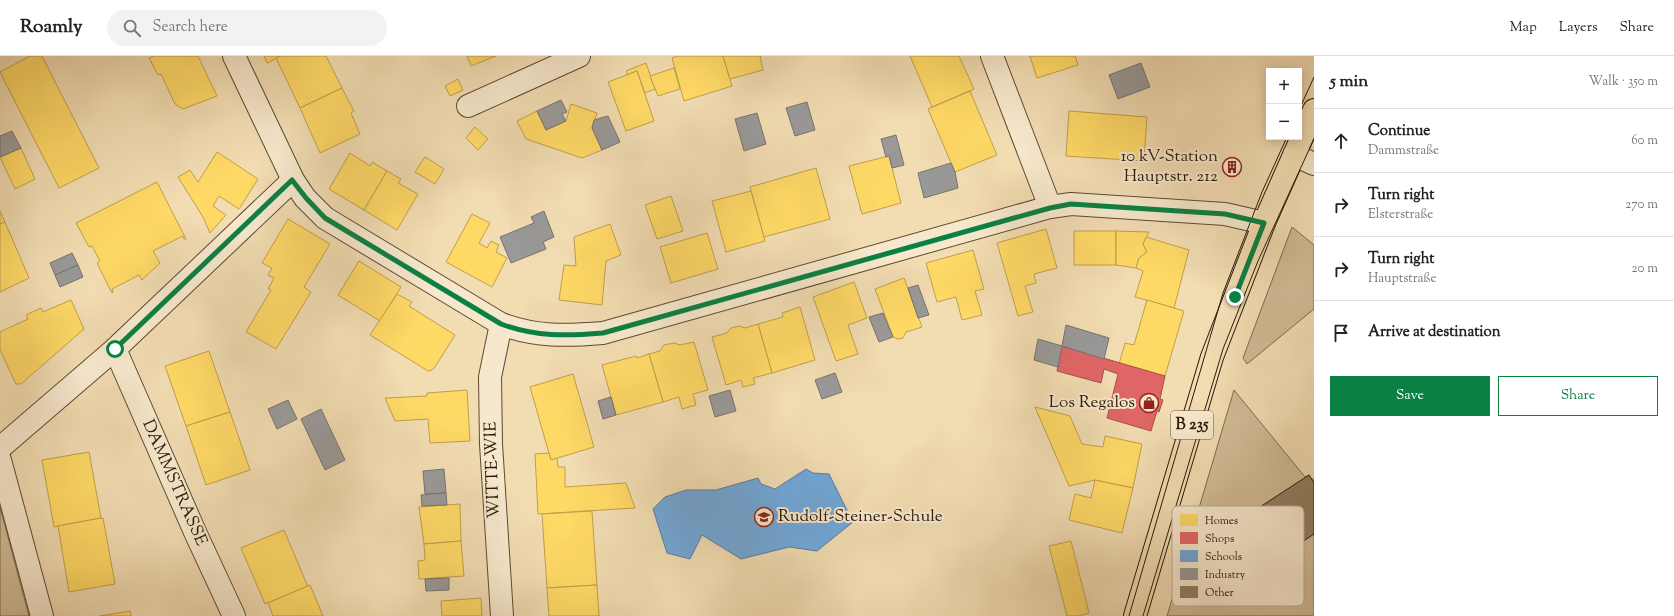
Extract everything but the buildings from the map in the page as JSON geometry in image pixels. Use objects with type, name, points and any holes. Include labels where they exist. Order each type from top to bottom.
[{"type":"main road","name":"B 235","points":[[1135,616],[1212,357],[1264,223],[1314,110]]},
{"type":"street","points":[[234,56],[292,180],[306,198],[325,218],[501,324],[518,331],[540,335],[569,336],[603,333],[1050,208],[1071,204],[1225,214],[1264,223]]},
{"type":"street","points":[[468,106],[579,56]]},
{"type":"street","points":[[992,56],[1050,208]]},
{"type":"street","points":[[1294,155],[1314,164]]},
{"type":"street","points":[[0,448],[115,349],[292,180]]},
{"type":"street","name":"WITTE-WIE","points":[[501,324],[490,377],[490,384],[491,444],[502,616]]},
{"type":"street","name":"DAMMSTRASSE","points":[[115,349],[195,532],[234,616]]},
{"type":"street","points":[[0,460],[42,616]]},
{"type":"shaded area","points":[[1292,227],[1314,245],[1314,309],[1247,364],[1243,358]]},
{"type":"shaded area","points":[[1234,390],[1305,477],[1309,475],[1312,480],[1314,478],[1314,616],[1167,616],[1172,599],[1172,606],[1304,606],[1304,506],[1200,506]]},
{"type":"shaded area","points":[[0,507],[29,616],[0,616]]},
{"type":"tram line","points":[[1302,104],[1314,77]]},
{"type":"tram line","points":[[1176,506],[1223,349],[1258,261],[1314,139]]},
{"type":"tram line","points":[[1129,616],[1223,293],[1262,192],[1286,140]]},
{"type":"tram line","points":[[1143,616],[1172,519]]},
{"type":"place","name":"10 kV-Station Hauptstr. 212","points":[[1232,167]]},
{"type":"place","name":"Los Regalos","points":[[1149,403]]},
{"type":"place","name":"Rudolf-Steiner-Schule","points":[[764,517]]},
{"type":"route","points":[[115,349],[292,180],[306,198],[325,218],[501,324],[518,331],[540,335],[569,336],[603,333],[1050,208],[1071,204],[1225,214],[1264,223],[1235,297]]}]
